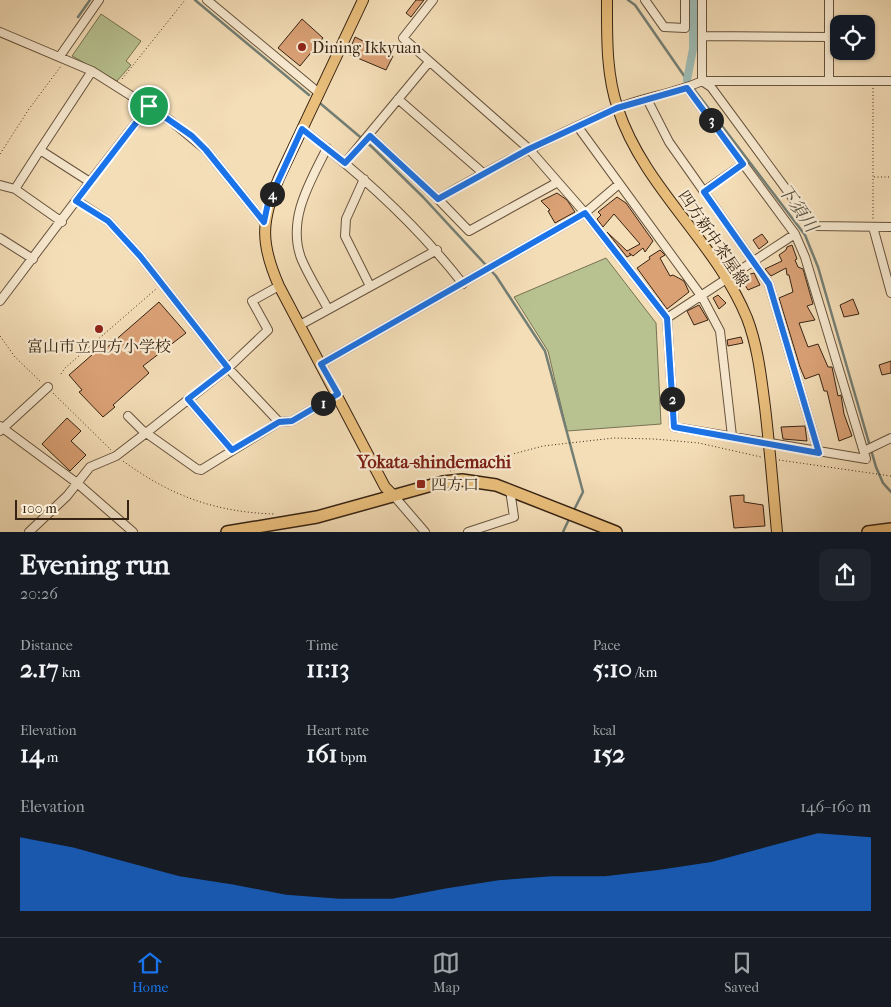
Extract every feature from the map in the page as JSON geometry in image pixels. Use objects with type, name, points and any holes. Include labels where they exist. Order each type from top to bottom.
[{"type":"highway","points":[[227,532],[317,517],[443,482],[462,480],[479,481],[510,490],[616,532]]},
{"type":"highway","points":[[868,532],[891,529]]},
{"type":"main road","points":[[362,0],[268,203],[264,222],[268,254],[279,286],[338,394],[385,487],[394,496]]},
{"type":"main road","name":"四方新中茶屋線","points":[[607,0],[609,70],[617,108],[633,146],[647,169],[727,280],[747,318],[759,363],[777,532]]},
{"type":"street","points":[[62,59],[99,0]]},
{"type":"street","points":[[207,0],[319,93]]},
{"type":"street","points":[[433,0],[403,38],[529,149],[585,213],[667,318],[674,427],[819,453],[866,459],[805,257],[795,234],[687,88]]},
{"type":"street","points":[[645,0],[664,27],[685,28],[685,0]]},
{"type":"street","points":[[702,0],[702,81]]},
{"type":"street","points":[[829,80],[830,0]]},
{"type":"street","points":[[0,32],[92,71],[149,106],[192,136],[206,150],[264,222]]},
{"type":"street","points":[[702,36],[829,37]]},
{"type":"street","points":[[345,163],[370,136],[429,62]]},
{"type":"street","points":[[15,189],[92,71]]},
{"type":"street","points":[[702,81],[711,88],[800,208],[816,226],[891,227]]},
{"type":"street","points":[[438,199],[529,149],[617,108],[687,88],[702,81],[891,81]]},
{"type":"street","points":[[398,99],[484,173]]},
{"type":"street","points":[[647,99],[668,142],[769,284],[819,453]]},
{"type":"street","points":[[0,301],[149,106]]},
{"type":"street","points":[[578,127],[702,297],[720,331],[732,436]]},
{"type":"street","points":[[302,129],[364,179],[437,250],[463,284]]},
{"type":"street","points":[[370,136],[438,199],[469,231],[558,182]]},
{"type":"street","points":[[327,148],[303,196],[297,227],[301,257],[328,309]]},
{"type":"street","points":[[40,150],[90,182]]},
{"type":"street","points":[[704,192],[743,164]]},
{"type":"street","points":[[364,179],[346,219],[345,236],[370,286]]},
{"type":"street","points":[[321,364],[585,213],[619,184]]},
{"type":"street","points":[[0,185],[15,189],[62,222]]},
{"type":"street","points":[[76,201],[108,221],[140,256],[228,368],[279,422]]},
{"type":"street","points":[[873,227],[891,293]]},
{"type":"street","points":[[667,318],[702,297],[795,234]]},
{"type":"street","points":[[0,238],[33,259]]},
{"type":"street","points":[[300,325],[437,250]]},
{"type":"street","points":[[29,532],[90,467],[116,456],[146,433],[228,368],[268,330],[252,301],[279,286]]},
{"type":"street","points":[[48,388],[1,428],[77,483],[132,532]]},
{"type":"street","points":[[128,416],[146,433],[197,469],[205,469],[232,450],[279,422],[292,421],[338,394]]},
{"type":"street","points":[[188,399],[232,450]]},
{"type":"street","points":[[864,452],[891,438]]},
{"type":"street","points":[[468,532],[514,517],[510,490]]},
{"type":"street","points":[[394,496],[425,532]]},
{"type":"path","points":[[116,86],[139,60],[185,0]]},
{"type":"path","points":[[0,154],[62,59]]},
{"type":"path","points":[[873,81],[873,227]]},
{"type":"path","points":[[873,176],[891,176]]},
{"type":"path","points":[[61,374],[65,368],[158,288]]},
{"type":"path","points":[[0,336],[15,357],[114,453]]},
{"type":"path","points":[[446,473],[511,453],[562,443],[614,438],[654,438],[700,443],[763,457]]},
{"type":"path","points":[[119,459],[148,480],[177,495],[216,508],[279,514]]},
{"type":"path","points":[[776,460],[890,476]]},
{"type":"green space","points":[[101,14],[141,41],[126,61],[131,65],[117,81],[72,56]]},
{"type":"green space","points":[[606,258],[656,323],[661,424],[567,431],[548,351],[514,297]]},
{"type":"building","points":[[416,0],[424,0],[411,17],[406,13]]},
{"type":"building","points":[[302,19],[323,38],[300,66],[278,48]]},
{"type":"building","points":[[355,37],[393,56],[386,70],[348,54]]},
{"type":"building","points":[[557,193],[567,200],[575,212],[555,223],[548,211],[550,210],[541,201]]},
{"type":"building","points":[[617,197],[626,203],[653,241],[645,252],[643,248],[633,256],[629,253],[631,255],[627,257],[607,232],[627,251],[640,244],[614,214],[603,227],[597,219],[601,215],[598,212]]},
{"type":"building","points":[[762,234],[768,242],[759,249],[753,240]]},
{"type":"building","points":[[792,245],[798,267],[803,269],[813,304],[807,306],[815,320],[799,323],[808,347],[818,344],[828,367],[832,367],[838,396],[841,395],[844,414],[852,436],[839,441],[827,391],[824,391],[819,374],[805,379],[800,367],[779,298],[793,292],[786,268],[771,276],[765,269],[782,261],[779,255]]},
{"type":"building","points":[[660,250],[665,255],[660,258],[670,276],[673,275],[684,281],[689,292],[667,309],[637,268]]},
{"type":"building","points":[[754,273],[760,285],[748,290],[740,277]]},
{"type":"building","points":[[718,295],[726,303],[719,309],[713,298]]},
{"type":"building","points":[[853,299],[859,314],[844,317],[840,305]]},
{"type":"building","points":[[159,302],[186,333],[143,366],[149,373],[113,405],[115,407],[103,417],[79,392],[82,390],[69,375],[101,347],[104,350]]},
{"type":"building","points":[[699,305],[708,320],[694,325],[687,311]]},
{"type":"building","points":[[741,337],[743,343],[728,346],[727,340]]},
{"type":"building","points":[[891,361],[891,373],[882,375],[879,365]]},
{"type":"building","points":[[67,418],[81,431],[71,441],[86,455],[70,471],[42,444]]},
{"type":"building","points":[[805,426],[807,441],[783,439],[781,427]]},
{"type":"building","points":[[744,495],[744,502],[763,505],[765,526],[734,528],[730,496]]},
{"type":"waterway","points":[[78,17],[90,0]]},
{"type":"waterway","points":[[195,0],[309,95]]},
{"type":"waterway","name":"下須川","points":[[628,0],[635,5],[687,80],[805,235],[818,267],[876,467],[883,483],[891,492]]},
{"type":"waterway","points":[[687,80],[693,49],[693,0]]},
{"type":"waterway","points":[[321,104],[372,147],[423,197],[496,276],[545,351],[583,492],[573,512]]},
{"type":"waterway","points":[[563,532],[570,517]]},
{"type":"place","name":"Dining Ikkyuan","points":[[302,47]]},
{"type":"place","name":"富山市立四方小学校","points":[[99,329]]},
{"type":"place","name":"四方口","points":[[421,484]]},
{"type":"district","name":"Yokata-shindemachi","points":[[434,462]]},
{"type":"route","points":[[687,88],[743,164],[704,192],[769,284],[819,453],[674,427],[667,318],[585,213],[321,364],[338,394],[292,421],[279,422],[232,450],[188,399],[228,368],[140,256],[108,221],[76,201],[149,106],[192,136],[206,150],[264,222],[268,203],[302,129],[345,163],[370,136],[438,199],[529,149],[617,108],[687,88]]}]
